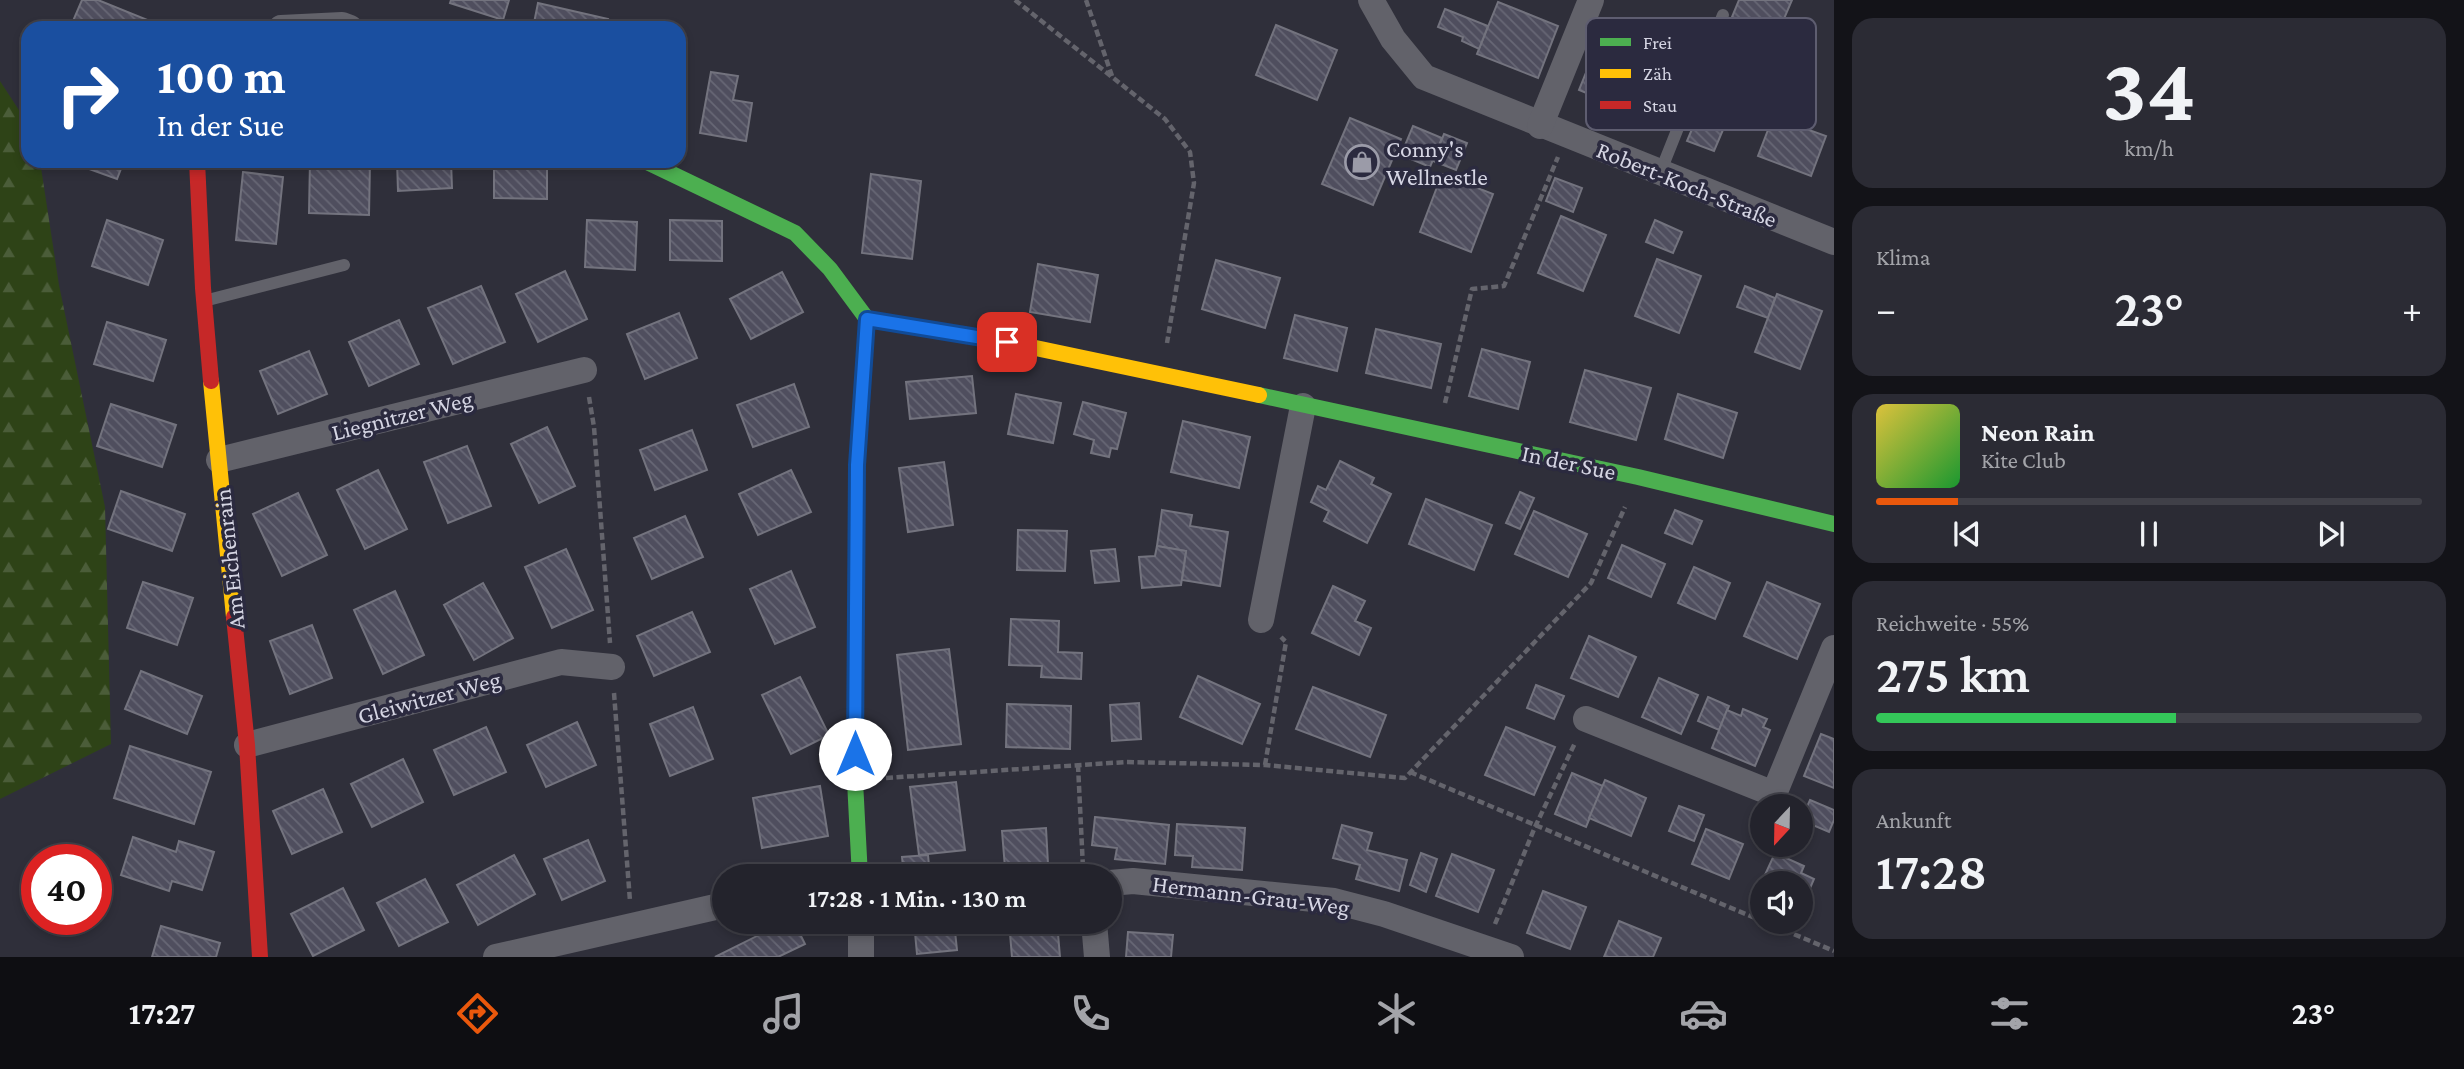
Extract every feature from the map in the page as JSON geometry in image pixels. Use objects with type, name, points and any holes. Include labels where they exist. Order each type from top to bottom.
[{"type":"street","name":"Robert-Koch-Straße","points":[[1371,0],[1393,39],[1424,78],[1834,242]]},
{"type":"street","points":[[1540,126],[1591,0]]},
{"type":"street","name":"Am Eichenrain","points":[[197,168],[205,301],[247,745],[260,957]]},
{"type":"street","points":[[660,168],[795,233],[830,269],[867,319],[857,465],[855,781],[859,864]]},
{"type":"street","name":"In der Sue","points":[[867,319],[1007,342],[1161,374],[1638,477],[1834,524]]},
{"type":"street","name":"Liegnitzer Weg","points":[[219,460],[584,369]]},
{"type":"street","points":[[1261,620],[1303,406]]},
{"type":"street","points":[[1586,719],[1774,794],[1834,648]]},
{"type":"street","name":"Gleiwitzer Weg","points":[[247,745],[561,662],[612,667]]},
{"type":"street","name":"Hermann-Grau-Weg","points":[[1122,882],[1334,901],[1384,914],[1511,957]]},
{"type":"street","points":[[496,957],[712,908]]},
{"type":"street","points":[[861,934],[861,957]]},
{"type":"street","points":[[1095,934],[1097,957]]},
{"type":"lane","points":[[1660,173],[1677,130]]},
{"type":"lane","points":[[205,301],[344,265]]},
{"type":"path","points":[[1015,0],[1165,119],[1190,152],[1194,183],[1161,374]]},
{"type":"path","points":[[1086,0],[1112,77]]},
{"type":"path","points":[[1438,434],[1472,289],[1504,286],[1566,136]]},
{"type":"path","points":[[855,781],[1126,762],[1265,765],[1405,778],[1591,583],[1638,477]]},
{"type":"path","points":[[1261,620],[1286,642],[1265,765]]},
{"type":"path","points":[[1486,947],[1535,827],[1586,719]]},
{"type":"path","points":[[1078,765],[1083,864]]},
{"type":"path","points":[[1410,772],[1750,916]]},
{"type":"path","points":[[1793,934],[1834,951]]},
{"type":"green space","points":[[0,81],[21,113],[21,168],[41,168],[59,285],[105,507],[111,744],[0,799]]},
{"type":"building","points":[[82,0],[98,0],[150,21],[73,21]]},
{"type":"building","points":[[451,0],[509,0],[503,20],[450,3]]},
{"type":"building","points":[[1739,0],[1792,0],[1784,18],[1732,17]]},
{"type":"building","points":[[1498,2],[1558,26],[1538,78],[1477,54]]},
{"type":"building","points":[[538,3],[608,19],[608,21],[534,21]]},
{"type":"building","points":[[1445,9],[1488,26],[1479,49],[1462,41],[1463,37],[1438,27]]},
{"type":"building","points":[[1276,25],[1337,50],[1317,100],[1256,75]]},
{"type":"building","points":[[711,72],[738,76],[733,100],[752,103],[746,141],[700,133]]},
{"type":"building","points":[[1586,73],[1586,93],[1579,90]]},
{"type":"building","points":[[1350,118],[1401,139],[1373,205],[1322,184]]},
{"type":"building","points":[[1413,126],[1442,138],[1430,167],[1401,155]]},
{"type":"building","points":[[1692,130],[1723,130],[1714,151],[1687,141]]},
{"type":"building","points":[[1768,130],[1809,130],[1826,136],[1811,176],[1758,156]]},
{"type":"building","points":[[1444,134],[1467,143],[1456,170],[1433,161]]},
{"type":"building","points":[[86,168],[121,168],[117,179]]},
{"type":"building","points":[[310,168],[370,168],[369,215],[309,213]]},
{"type":"building","points":[[397,168],[451,168],[452,188],[398,191]]},
{"type":"building","points":[[494,168],[547,168],[547,199],[494,198]]},
{"type":"building","points":[[243,172],[283,177],[276,244],[236,240]]},
{"type":"building","points":[[871,174],[921,181],[912,259],[862,253]]},
{"type":"building","points":[[1442,174],[1493,194],[1471,252],[1420,232]]},
{"type":"building","points":[[1555,178],[1582,188],[1573,212],[1546,201]]},
{"type":"building","points":[[1561,216],[1606,235],[1583,291],[1538,273]]},
{"type":"building","points":[[107,220],[163,240],[148,285],[92,266]]},
{"type":"building","points":[[587,220],[637,222],[635,270],[585,267]]},
{"type":"building","points":[[670,220],[722,221],[722,261],[670,260]]},
{"type":"building","points":[[1655,220],[1682,232],[1673,253],[1646,242]]},
{"type":"building","points":[[1657,259],[1701,276],[1679,333],[1635,316]]},
{"type":"building","points":[[1216,260],[1280,278],[1265,328],[1202,309]]},
{"type":"building","points":[[1038,264],[1098,275],[1090,322],[1030,312]]},
{"type":"building","points":[[565,271],[587,319],[538,342],[516,294]]},
{"type":"building","points":[[782,272],[803,312],[751,339],[730,299]]},
{"type":"building","points":[[481,286],[505,342],[453,364],[428,308]]},
{"type":"building","points":[[1745,286],[1775,298],[1768,318],[1737,307]]},
{"type":"building","points":[[1777,294],[1822,311],[1800,369],[1755,352]]},
{"type":"building","points":[[679,313],[697,358],[645,379],[627,334]]},
{"type":"building","points":[[1295,315],[1347,328],[1337,371],[1284,358]]},
{"type":"building","points":[[399,320],[419,364],[369,386],[349,342]]},
{"type":"building","points":[[107,322],[166,340],[153,381],[94,364]]},
{"type":"building","points":[[1376,329],[1441,344],[1431,388],[1366,373]]},
{"type":"building","points":[[1482,349],[1530,362],[1518,409],[1469,396]]},
{"type":"building","points":[[309,351],[327,394],[278,414],[260,371]]},
{"type":"building","points":[[1585,370],[1651,388],[1636,440],[1570,422]]},
{"type":"building","points":[[972,376],[976,413],[910,419],[906,382]]},
{"type":"building","points":[[794,384],[809,427],[753,447],[737,405]]},
{"type":"building","points":[[1016,394],[1061,403],[1053,443],[1008,434]]},
{"type":"building","points":[[1678,394],[1737,413],[1723,458],[1665,439]]},
{"type":"building","points":[[1083,402],[1126,413],[1117,449],[1111,448],[1109,457],[1091,453],[1094,440],[1074,434]]},
{"type":"building","points":[[111,404],[176,425],[162,467],[97,446]]},
{"type":"building","points":[[1183,421],[1250,437],[1239,488],[1171,472]]},
{"type":"building","points":[[547,427],[575,486],[539,503],[511,444]]},
{"type":"building","points":[[692,430],[707,470],[655,490],[640,450]]},
{"type":"building","points":[[467,446],[491,506],[448,523],[424,462]]},
{"type":"building","points":[[1340,461],[1374,478],[1371,484],[1391,494],[1367,543],[1324,521],[1329,511],[1311,502],[1318,486],[1326,490]]},
{"type":"building","points":[[944,462],[953,525],[908,532],[899,468]]},
{"type":"building","points":[[378,470],[407,529],[365,549],[337,490]]},
{"type":"building","points":[[791,470],[811,512],[758,535],[739,494]]},
{"type":"building","points":[[121,491],[185,514],[172,551],[108,529]]},
{"type":"building","points":[[1520,492],[1534,498],[1520,529],[1506,523]]},
{"type":"building","points":[[298,493],[327,555],[282,576],[253,514]]},
{"type":"building","points":[[1426,499],[1492,525],[1474,570],[1409,544]]},
{"type":"building","points":[[1162,510],[1192,515],[1190,526],[1228,532],[1220,586],[1182,580],[1186,551],[1157,546]]},
{"type":"building","points":[[1675,510],[1702,521],[1692,544],[1665,533]]},
{"type":"building","points":[[1534,511],[1587,534],[1568,577],[1515,554]]},
{"type":"building","points":[[685,516],[703,557],[652,579],[634,538]]},
{"type":"building","points":[[1018,530],[1067,531],[1065,571],[1017,570]]},
{"type":"building","points":[[1622,545],[1665,564],[1651,597],[1608,578]]},
{"type":"building","points":[[1157,546],[1186,551],[1181,585],[1142,588],[1139,557],[1155,556]]},
{"type":"building","points":[[566,549],[593,610],[552,628],[525,567]]},
{"type":"building","points":[[1115,549],[1119,581],[1095,583],[1091,551]]},
{"type":"building","points":[[1694,567],[1730,583],[1715,619],[1678,603]]},
{"type":"building","points":[[791,571],[815,627],[775,644],[750,589]]},
{"type":"building","points":[[143,582],[193,598],[177,645],[127,628]]},
{"type":"building","points":[[1767,582],[1820,604],[1797,659],[1744,636]]},
{"type":"building","points":[[483,583],[513,638],[474,660],[444,605]]},
{"type":"building","points":[[1333,586],[1365,601],[1355,621],[1371,628],[1359,655],[1312,633]]},
{"type":"building","points":[[395,591],[424,655],[383,674],[354,610]]},
{"type":"building","points":[[692,612],[710,652],[654,676],[637,636]]},
{"type":"building","points":[[1011,619],[1059,621],[1058,652],[1082,653],[1081,679],[1041,677],[1042,666],[1009,665]]},
{"type":"building","points":[[312,625],[332,678],[290,694],[270,641]]},
{"type":"building","points":[[1589,636],[1636,657],[1618,697],[1571,678]]},
{"type":"building","points":[[949,649],[961,744],[908,750],[897,655]]},
{"type":"building","points":[[141,671],[202,696],[187,734],[125,709]]},
{"type":"building","points":[[1198,676],[1260,704],[1242,744],[1180,717]]},
{"type":"building","points":[[800,677],[829,735],[791,754],[762,695]]},
{"type":"building","points":[[1659,678],[1698,695],[1681,734],[1642,717]]},
{"type":"building","points":[[1536,685],[1564,696],[1554,719],[1527,708]]},
{"type":"building","points":[[1313,687],[1386,715],[1370,757],[1296,729]]},
{"type":"building","points":[[1708,697],[1729,706],[1719,730],[1698,721]]},
{"type":"building","points":[[1139,703],[1141,739],[1112,741],[1110,705]]},
{"type":"building","points":[[1007,704],[1071,706],[1070,749],[1006,747]]},
{"type":"building","points":[[693,707],[713,759],[670,776],[650,724]]},
{"type":"building","points":[[1743,709],[1767,719],[1763,727],[1770,730],[1755,766],[1712,748],[1727,710],[1741,716]]},
{"type":"building","points":[[577,722],[596,765],[546,787],[527,745]]},
{"type":"building","points":[[486,727],[506,772],[454,795],[434,750]]},
{"type":"building","points":[[1506,727],[1555,747],[1534,795],[1485,775]]},
{"type":"building","points":[[1821,734],[1834,739],[1834,788],[1804,776]]},
{"type":"building","points":[[130,746],[211,772],[194,824],[114,798]]},
{"type":"building","points":[[403,759],[423,802],[372,827],[351,784]]},
{"type":"building","points":[[1572,773],[1603,786],[1586,827],[1555,814]]},
{"type":"building","points":[[1605,780],[1646,798],[1631,836],[1589,818]]},
{"type":"building","points":[[956,782],[965,850],[919,855],[910,787]]},
{"type":"building","points":[[820,786],[828,836],[762,848],[753,798]]},
{"type":"building","points":[[323,789],[342,832],[292,854],[273,811]]},
{"type":"building","points":[[1813,801],[1834,810],[1834,820],[1829,832],[1813,825]]},
{"type":"building","points":[[1679,806],[1704,815],[1694,841],[1669,831]]},
{"type":"building","points":[[1095,817],[1169,825],[1165,864],[1115,859],[1117,848],[1092,845]]},
{"type":"building","points":[[1177,824],[1245,828],[1242,870],[1192,867],[1193,856],[1175,855]]},
{"type":"building","points":[[1342,825],[1372,833],[1367,850],[1407,860],[1399,891],[1356,879],[1360,865],[1333,858]]},
{"type":"building","points":[[1046,828],[1048,864],[1005,864],[1002,831]]},
{"type":"building","points":[[1706,829],[1743,844],[1729,879],[1692,864]]},
{"type":"building","points":[[133,837],[176,852],[179,841],[214,852],[202,890],[172,881],[169,891],[121,875]]},
{"type":"building","points":[[588,840],[605,881],[562,900],[544,859]]},
{"type":"building","points":[[1421,853],[1437,859],[1426,892],[1410,885]]},
{"type":"building","points":[[1452,854],[1494,870],[1478,912],[1436,896]]},
{"type":"building","points":[[514,855],[535,894],[478,925],[457,885]]},
{"type":"building","points":[[928,855],[929,864],[903,864],[902,857]]},
{"type":"building","points":[[1773,858],[1786,858],[1804,866],[1802,871],[1767,871]]},
{"type":"building","points":[[425,879],[448,922],[399,946],[377,903]]},
{"type":"building","points":[[343,888],[364,930],[313,956],[291,914]]},
{"type":"building","points":[[1543,891],[1586,907],[1570,949],[1527,933]]},
{"type":"building","points":[[1619,921],[1661,938],[1653,957],[1604,957]]},
{"type":"building","points":[[161,926],[220,943],[216,957],[152,957]]},
{"type":"building","points":[[1128,932],[1173,935],[1171,957],[1126,957]]},
{"type":"building","points":[[761,934],[800,934],[805,944],[778,957],[715,957]]},
{"type":"building","points":[[915,934],[955,934],[957,950],[917,954]]},
{"type":"building","points":[[1010,934],[1058,934],[1060,957],[1012,957]]},
{"type":"traffic: fast","points":[[660,168],[795,233],[830,269],[867,319],[857,465],[855,781],[859,864]]},
{"type":"traffic: fast","points":[[1259,395],[1638,477],[1834,524]]},
{"type":"traffic: slow","points":[[867,319],[1007,342],[1259,395]]},
{"type":"traffic: slow","points":[[211,381],[234,617]]},
{"type":"traffic: jam","points":[[197,168],[211,381]]},
{"type":"traffic: jam","points":[[234,617],[247,745],[260,957]]},
{"type":"place","name":"Conny's Wellnestle","points":[[1362,162]]},
{"type":"route","points":[[855,754],[857,465],[867,319],[1007,342]]}]
